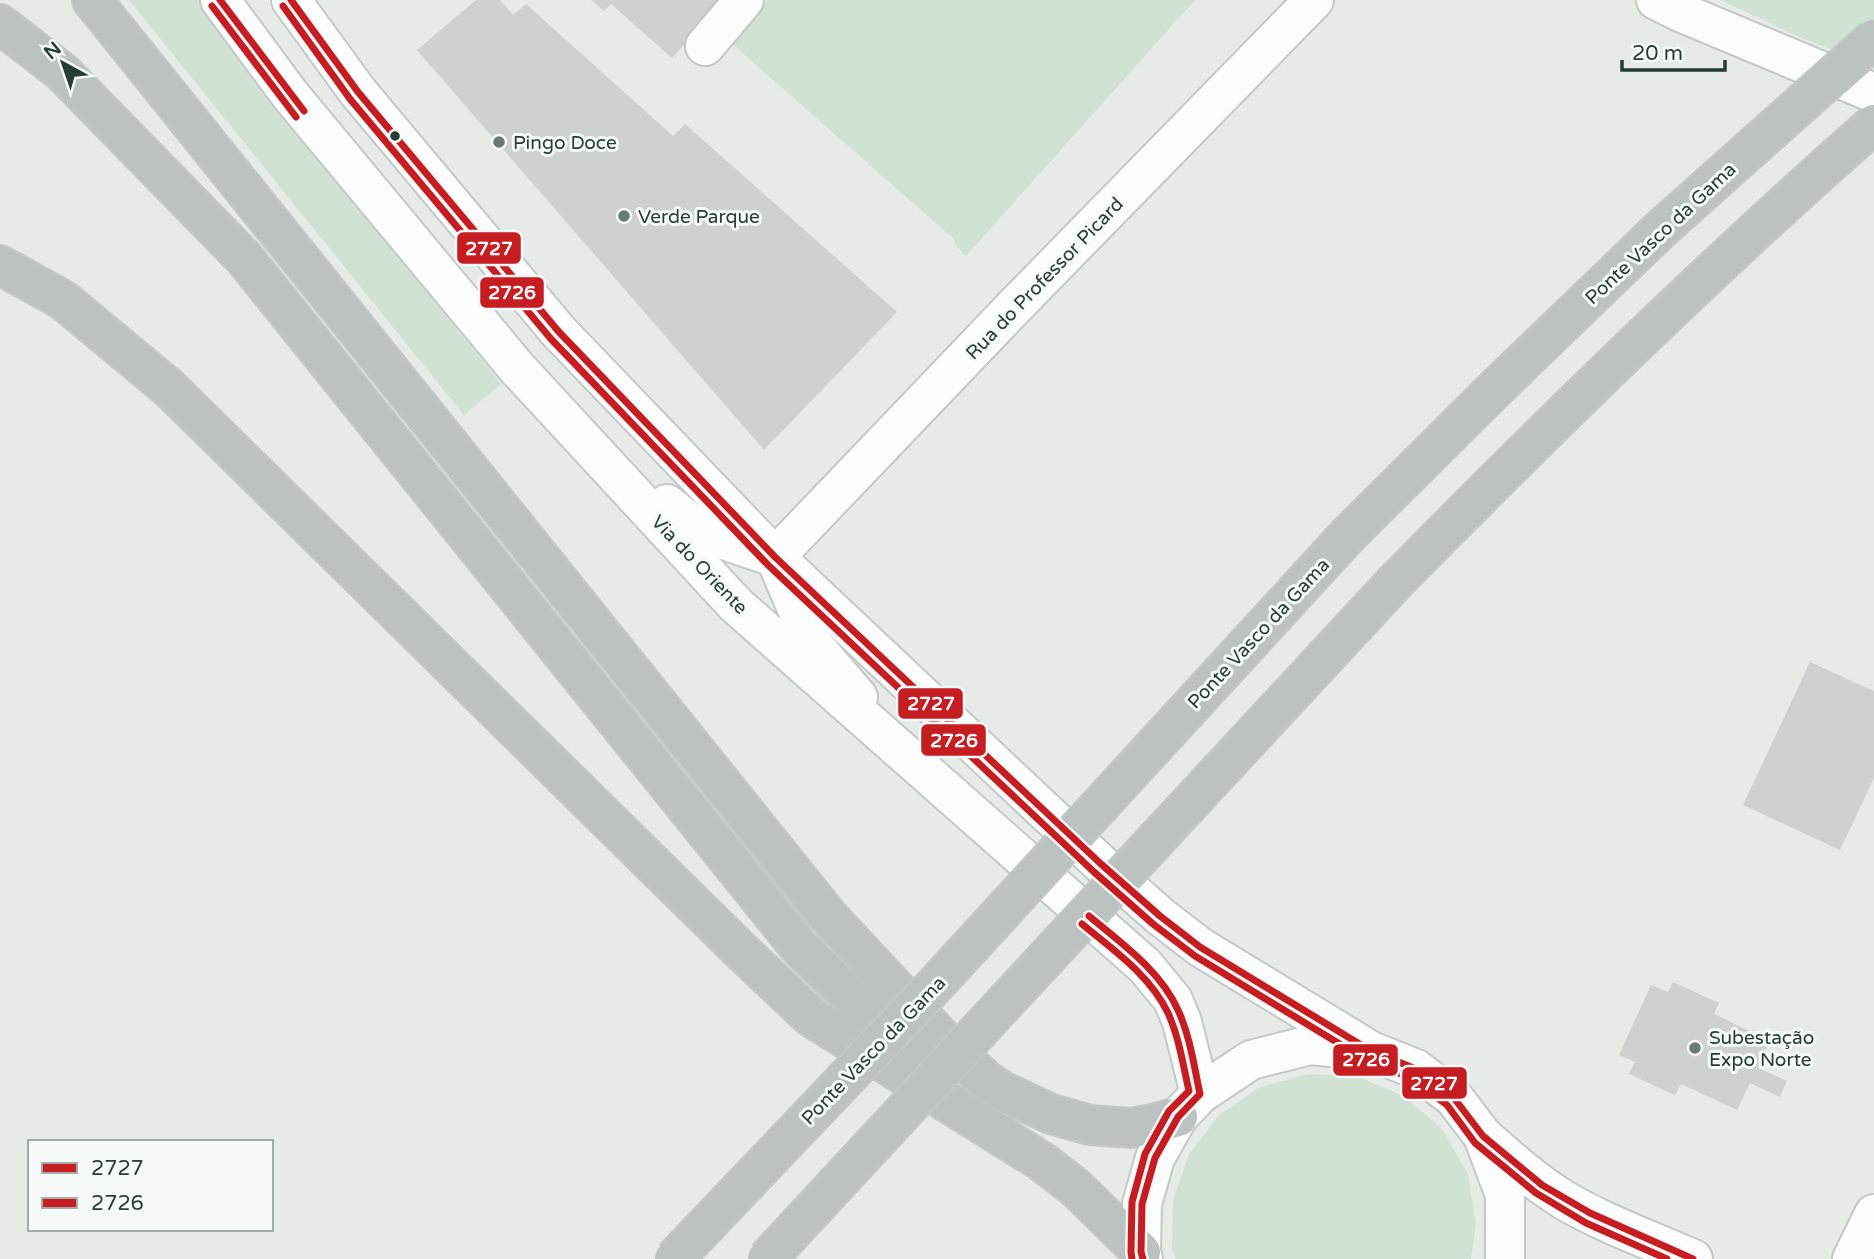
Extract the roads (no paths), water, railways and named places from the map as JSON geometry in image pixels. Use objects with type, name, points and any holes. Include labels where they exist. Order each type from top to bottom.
[{"type":"highway","points":[[92,0],[819,905],[952,1049],[988,1082],[1002,1091],[1070,1120],[1132,1128],[1153,1124],[1189,1105]]},
{"type":"highway","points":[[0,24],[62,72],[244,258],[799,947],[990,1130]]},
{"type":"highway","name":"Ponte Vasco da Gama","points":[[674,1259],[936,984],[1348,536],[1661,229],[1874,39]]},
{"type":"highway","points":[[767,1259],[1396,581],[1703,278],[1874,124]]},
{"type":"highway","points":[[0,265],[63,300],[169,388],[811,1017],[1041,1161],[1076,1188],[1142,1256]]},
{"type":"street","name":"Via do Oriente","points":[[220,0],[291,96],[517,368],[736,605],[1130,951],[1160,982],[1173,1000],[1182,1022],[1189,1105]]},
{"type":"street","points":[[277,0],[291,96]]},
{"type":"street","points":[[291,0],[358,92],[559,332],[775,557],[1101,864],[1200,947],[1371,1051],[1416,1069],[1454,1098],[1483,1136],[1516,1165],[1566,1201],[1692,1259]]},
{"type":"street","points":[[705,46],[744,0]]},
{"type":"street","name":"Rua do Professor Picard","points":[[775,557],[1314,0]]},
{"type":"street","points":[[1656,0],[1874,93]]},
{"type":"street","points":[[572,428],[703,533],[775,557],[811,642],[910,759]]},
{"type":"street","points":[[1142,1256],[1142,1204],[1154,1158],[1189,1105],[1251,1060],[1310,1045],[1371,1051]]},
{"type":"street","points":[[1483,1136],[1506,1195],[1505,1259]]},
{"type":"street","points":[[1852,1259],[1874,1214]]},
{"type":"place","name":"Pingo Doce","points":[[499,142]]},
{"type":"place","name":"Verde Parque","points":[[624,216]]},
{"type":"place","name":"Subestação Expo Norte","points":[[1695,1048]]}]
